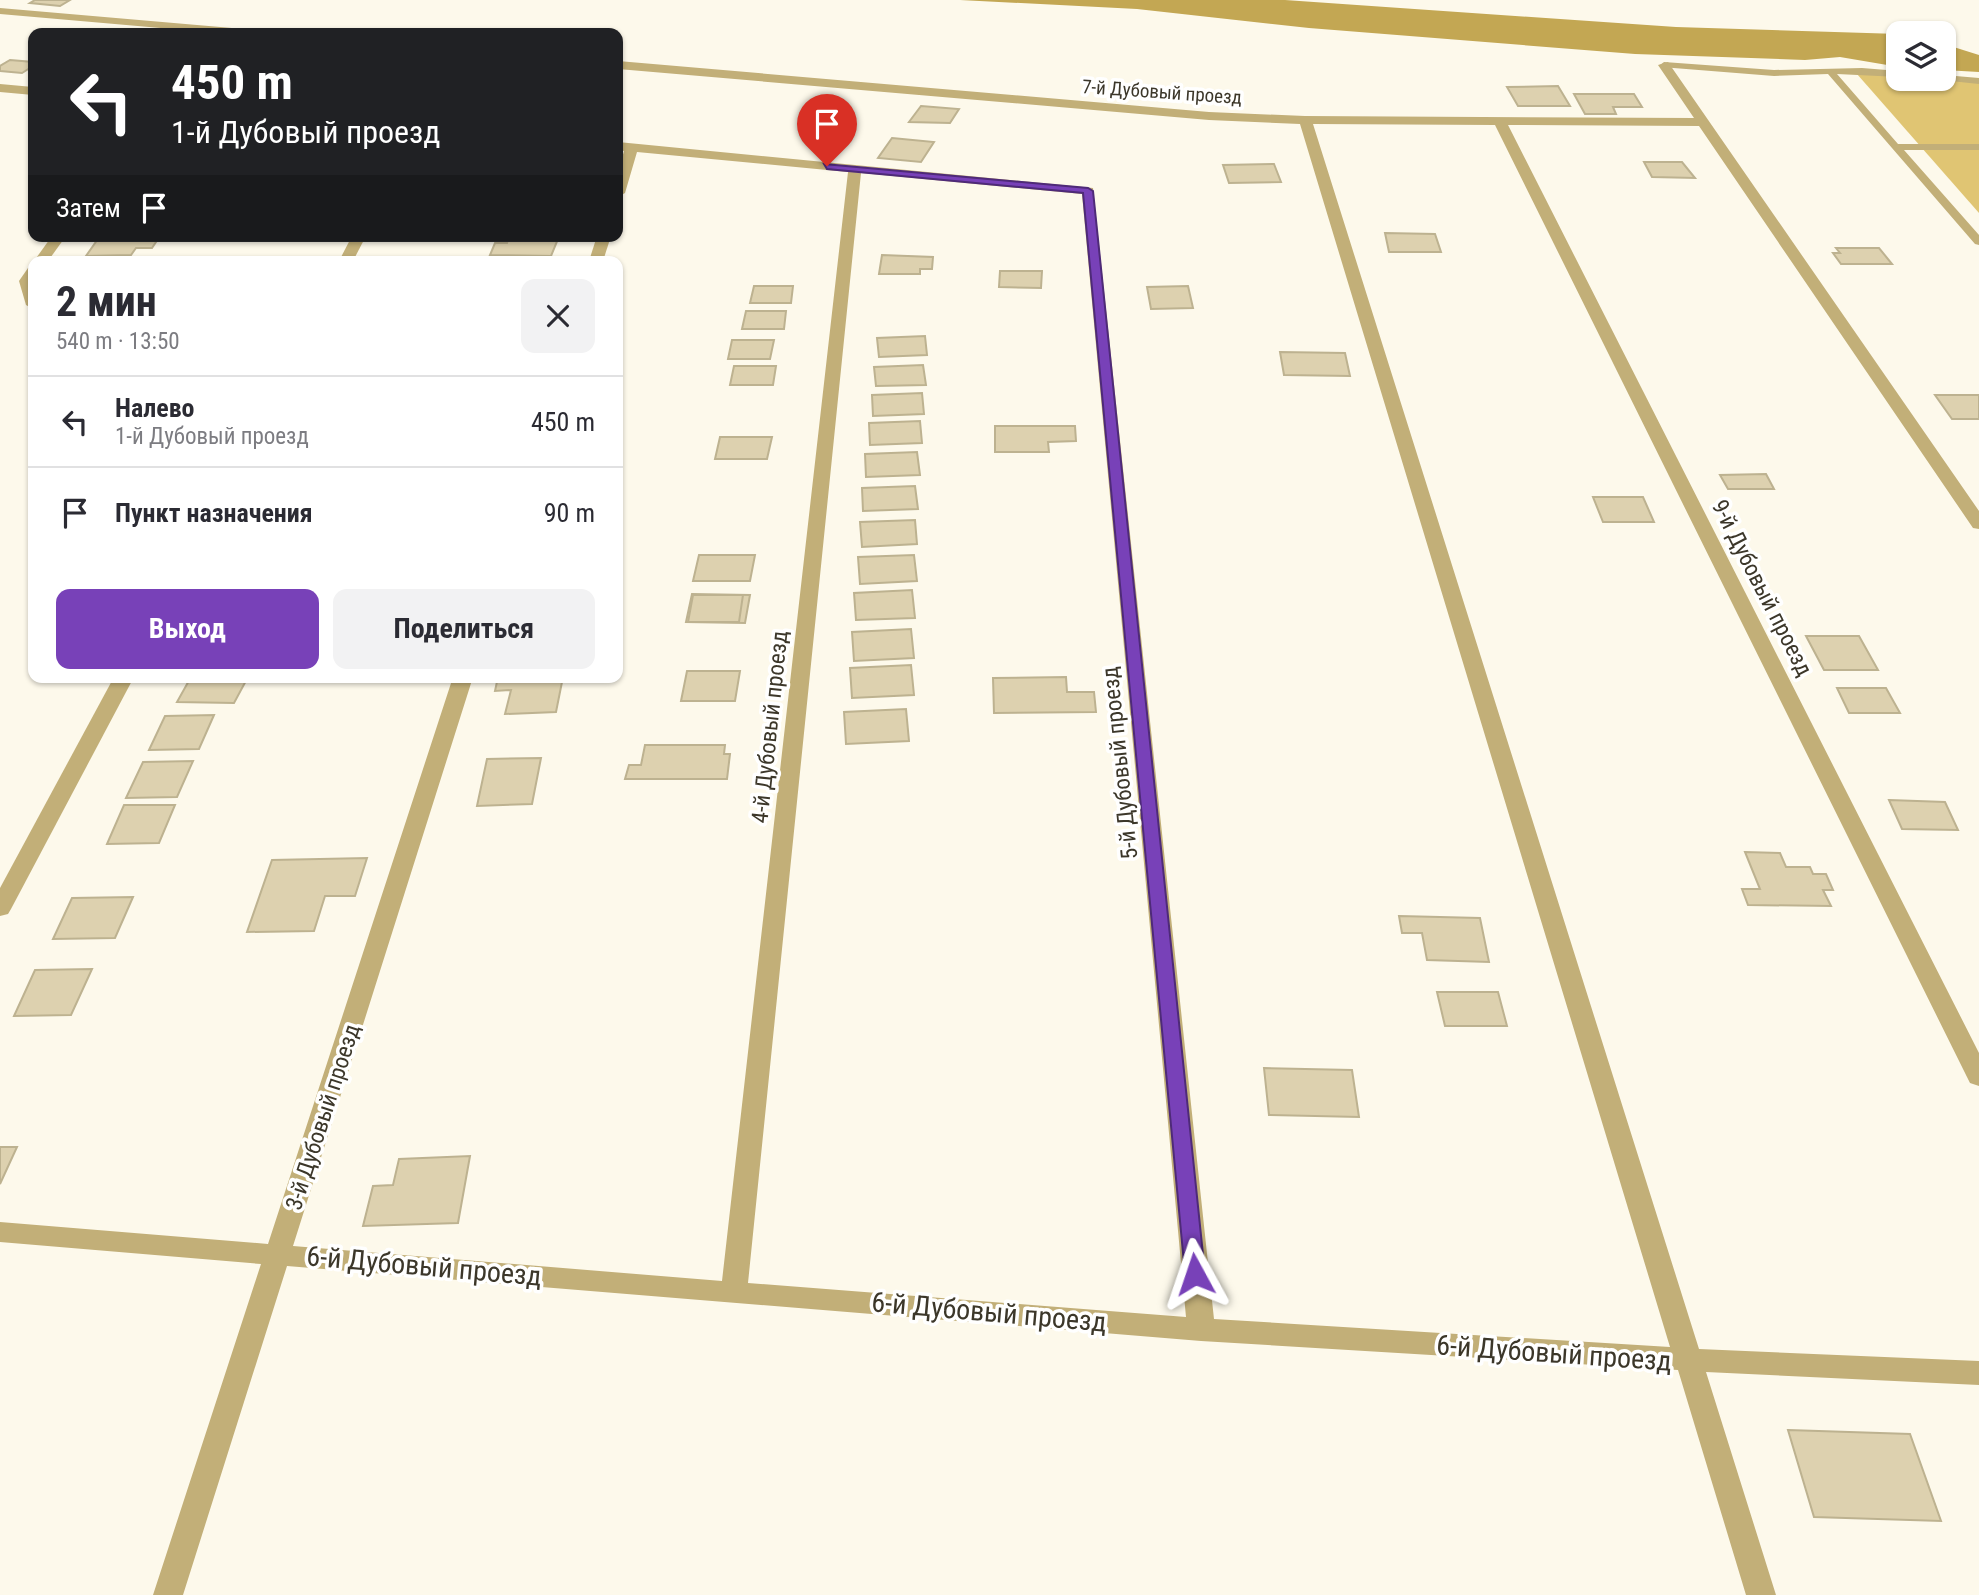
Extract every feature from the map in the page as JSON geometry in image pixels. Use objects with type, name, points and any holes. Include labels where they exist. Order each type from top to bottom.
[{"type":"street","points":[[0,11],[197,28]]},
{"type":"street","name":"7-й Дубовый проезд","points":[[623,65],[1209,116],[1306,120],[1706,122]]},
{"type":"street","points":[[1664,65],[1706,122],[1979,524]]},
{"type":"street","points":[[0,88],[28,91]]},
{"type":"street","points":[[1306,120],[1761,1595]]},
{"type":"street","name":"9-й Дубовый проезд","points":[[1500,122],[1979,1077]]},
{"type":"street","points":[[623,147],[855,169]]},
{"type":"street","points":[[623,177],[632,148]]},
{"type":"street","name":"5-й Дубовый проезд","points":[[855,169],[1088,191],[1201,1330]]},
{"type":"street","name":"4-й Дубовый проезд","points":[[734,1292],[855,169]]},
{"type":"street","points":[[0,909],[121,683]]},
{"type":"street","name":"3-й Дубовый проезд","points":[[168,1595],[461,683]]},
{"type":"street","name":"6-й Дубовый проезд","points":[[0,1232],[1201,1330],[1689,1362],[1979,1373]]},
{"type":"lane","points":[[1664,65],[1886,73]]},
{"type":"lane","points":[[1831,73],[1963,216],[1979,242]]},
{"type":"lane","points":[[1956,79],[1979,81]]},
{"type":"lane","points":[[1898,147],[1979,147]]},
{"type":"shaded area","points":[[960,0],[1285,0],[1676,27],[1886,34],[1886,65],[1840,57],[1805,60],[1635,54],[1309,28],[1137,9]]},
{"type":"shaded area","points":[[1956,48],[1979,55],[1979,72],[1956,71]]},
{"type":"shaded area","points":[[1857,74],[1886,75],[1886,91],[1956,91],[1956,79],[1979,80],[1979,213]]},
{"type":"building","points":[[35,0],[70,0],[60,6],[30,3]]},
{"type":"building","points":[[10,60],[28,62],[28,69],[22,73],[0,71],[0,66]]},
{"type":"building","points":[[1558,86],[1570,106],[1518,106],[1507,87]]},
{"type":"building","points":[[1574,94],[1634,94],[1642,107],[1613,107],[1616,114],[1585,114]]},
{"type":"building","points":[[921,106],[959,109],[950,123],[909,122]]},
{"type":"building","points":[[892,138],[934,142],[921,162],[878,158]]},
{"type":"building","points":[[1644,162],[1682,162],[1695,178],[1652,177]]},
{"type":"building","points":[[1274,164],[1281,182],[1229,183],[1223,165]]},
{"type":"building","points":[[1385,233],[1435,234],[1441,252],[1389,252]]},
{"type":"building","points":[[96,242],[156,242],[152,248],[136,248],[131,255],[86,256]]},
{"type":"building","points":[[557,242],[551,256],[490,255],[495,243]]},
{"type":"building","points":[[1836,248],[1879,248],[1892,264],[1841,264],[1833,253],[1840,253]]},
{"type":"building","points":[[882,255],[933,257],[932,269],[920,269],[920,274],[879,274]]},
{"type":"building","points":[[1000,271],[1042,271],[1041,288],[999,287]]},
{"type":"building","points":[[754,286],[793,286],[791,303],[750,303]]},
{"type":"building","points":[[1188,286],[1193,308],[1151,309],[1147,287]]},
{"type":"building","points":[[746,311],[786,311],[784,329],[742,329]]},
{"type":"building","points":[[925,336],[927,355],[879,357],[877,338]]},
{"type":"building","points":[[732,340],[774,340],[770,359],[728,359]]},
{"type":"building","points":[[1280,352],[1345,353],[1350,376],[1284,375]]},
{"type":"building","points":[[923,365],[926,385],[876,386],[874,367]]},
{"type":"building","points":[[734,366],[776,366],[773,385],[730,385]]},
{"type":"building","points":[[922,393],[924,414],[873,416],[872,395]]},
{"type":"building","points":[[1935,395],[1979,395],[1979,419],[1952,419]]},
{"type":"building","points":[[920,421],[922,443],[870,445],[869,423]]},
{"type":"building","points":[[995,426],[1075,426],[1076,441],[1048,442],[1049,452],[995,452]]},
{"type":"building","points":[[720,437],[772,437],[767,459],[715,459]]},
{"type":"building","points":[[917,452],[920,475],[866,477],[865,454]]},
{"type":"building","points":[[1766,474],[1774,489],[1728,489],[1720,475]]},
{"type":"building","points":[[915,486],[918,509],[863,511],[862,488]]},
{"type":"building","points":[[1593,497],[1643,497],[1654,522],[1603,522]]},
{"type":"building","points":[[915,520],[917,544],[862,547],[860,522]]},
{"type":"building","points":[[699,555],[755,555],[750,581],[693,581]]},
{"type":"building","points":[[914,555],[917,581],[860,584],[858,557]]},
{"type":"building","points":[[912,590],[915,618],[856,620],[854,593]]},
{"type":"building","points":[[692,594],[750,595],[745,623],[686,622]]},
{"type":"building","points":[[693,595],[743,595],[739,622],[688,622]]},
{"type":"building","points":[[911,629],[914,658],[854,661],[852,632]]},
{"type":"building","points":[[1806,636],[1859,636],[1878,670],[1824,670]]},
{"type":"building","points":[[911,665],[914,695],[852,698],[850,668]]},
{"type":"building","points":[[687,671],[740,671],[735,701],[681,701]]},
{"type":"building","points":[[1066,677],[1067,692],[1094,692],[1096,712],[994,713],[993,678]]},
{"type":"building","points":[[188,683],[245,683],[234,703],[177,702]]},
{"type":"building","points":[[497,683],[562,683],[556,712],[505,714],[511,690],[495,691]]},
{"type":"building","points":[[1837,688],[1886,688],[1900,713],[1849,713]]},
{"type":"building","points":[[906,709],[909,741],[846,744],[844,712]]},
{"type":"building","points":[[214,715],[199,749],[149,750],[165,716]]},
{"type":"building","points":[[645,745],[725,745],[724,754],[730,754],[727,779],[625,779],[629,765],[641,765]]},
{"type":"building","points":[[541,758],[532,804],[477,806],[487,759]]},
{"type":"building","points":[[193,761],[177,797],[126,798],[143,762]]},
{"type":"building","points":[[1889,800],[1945,802],[1958,830],[1902,829]]},
{"type":"building","points":[[124,805],[175,805],[159,843],[107,844]]},
{"type":"building","points":[[1745,852],[1780,853],[1786,867],[1810,867],[1813,874],[1826,874],[1833,890],[1823,890],[1831,906],[1748,905],[1742,889],[1760,889]]},
{"type":"building","points":[[367,858],[355,896],[325,896],[314,931],[247,932],[272,860]]},
{"type":"building","points":[[133,897],[115,938],[53,939],[72,898]]},
{"type":"building","points":[[1399,916],[1480,918],[1489,962],[1427,960],[1422,933],[1402,933]]},
{"type":"building","points":[[92,969],[71,1015],[14,1016],[35,970]]},
{"type":"building","points":[[1437,992],[1498,992],[1507,1026],[1445,1026]]},
{"type":"building","points":[[1264,1068],[1352,1070],[1359,1117],[1269,1115]]},
{"type":"building","points":[[0,1147],[17,1147],[0,1184]]},
{"type":"building","points":[[470,1156],[458,1223],[363,1226],[373,1186],[393,1185],[399,1159]]},
{"type":"building","points":[[1788,1430],[1910,1434],[1941,1521],[1814,1517]]},
{"type":"route","points":[[827,166],[1088,191],[1195,1274]]}]
